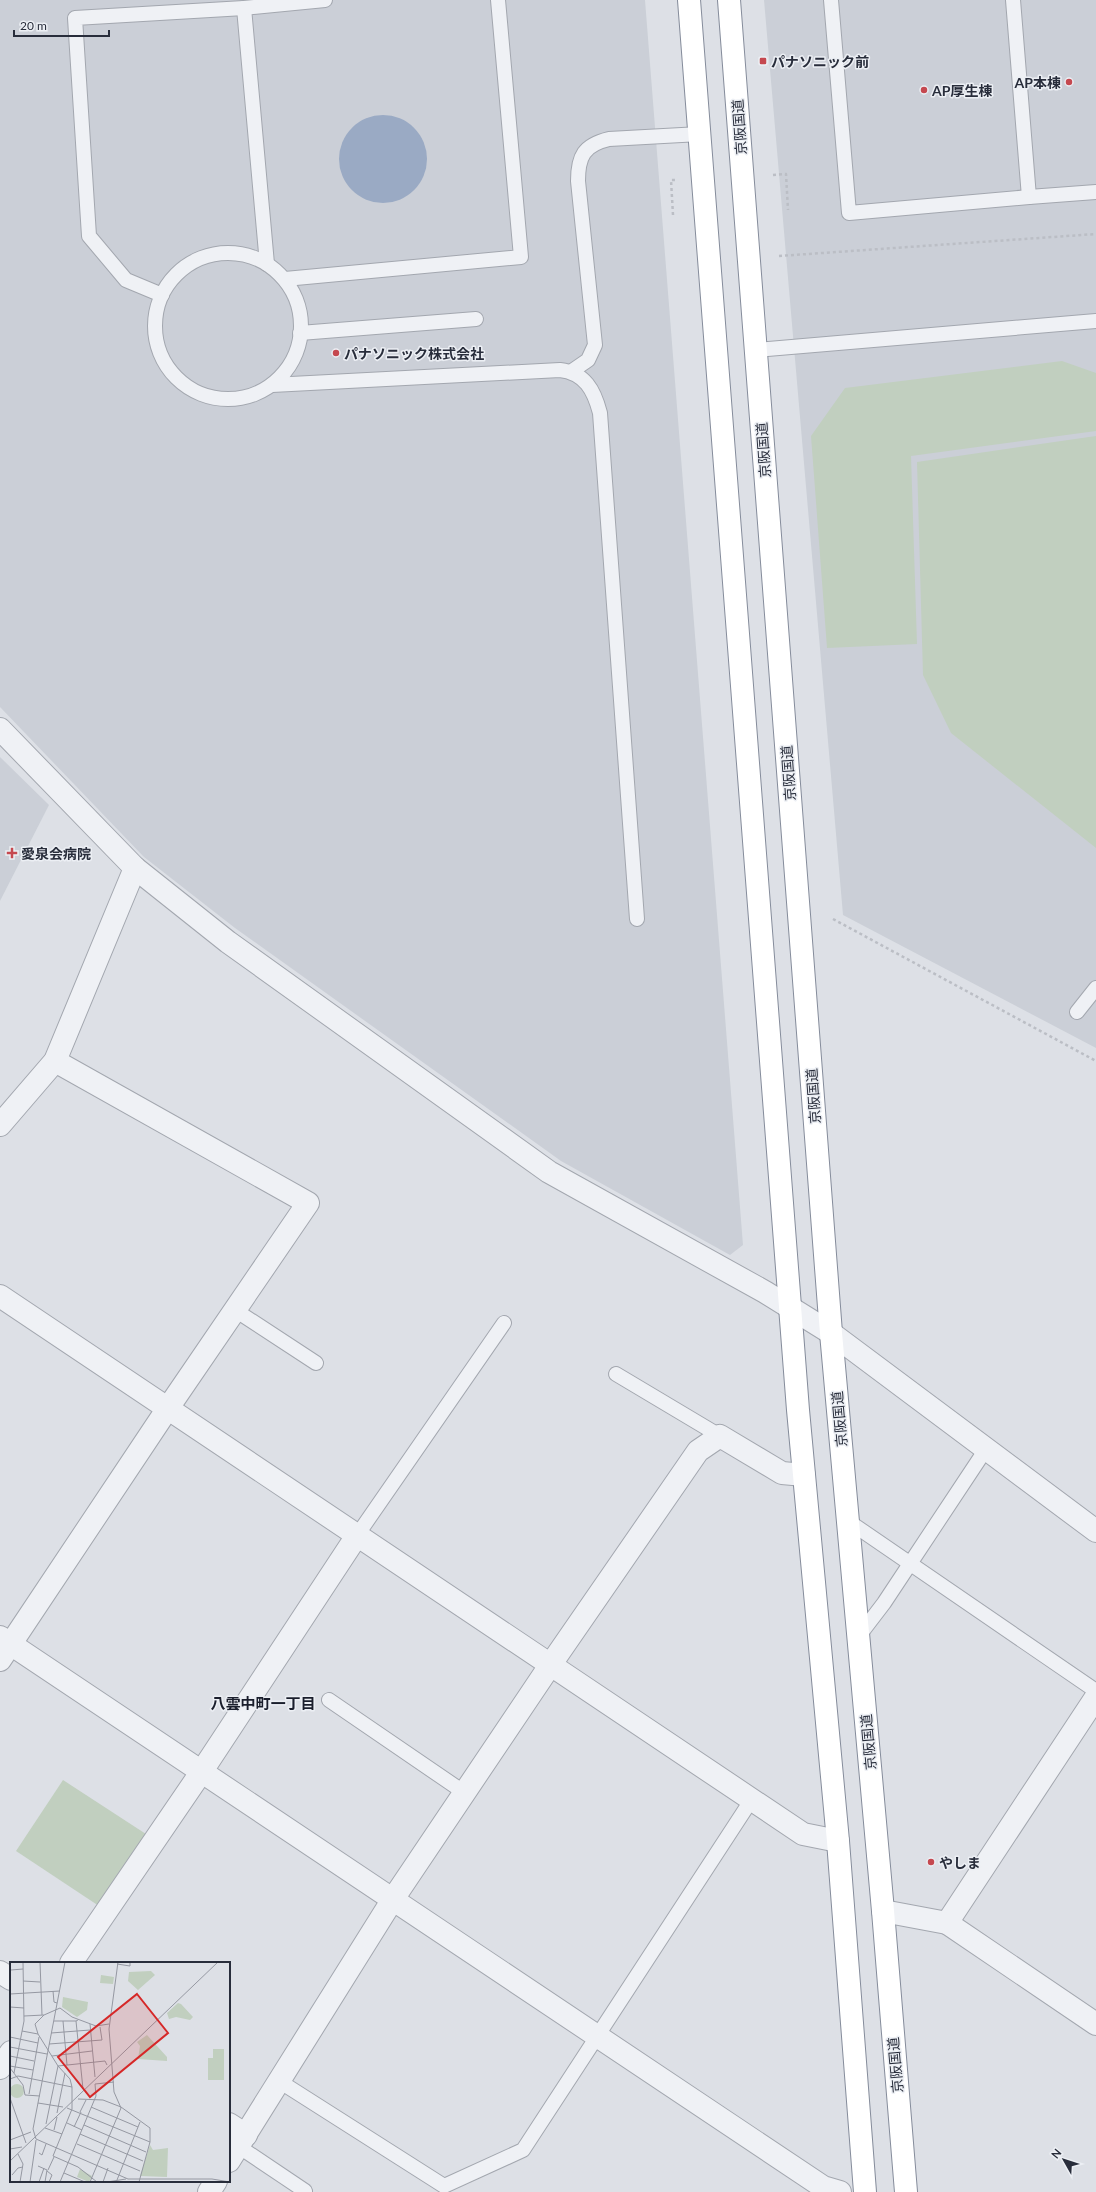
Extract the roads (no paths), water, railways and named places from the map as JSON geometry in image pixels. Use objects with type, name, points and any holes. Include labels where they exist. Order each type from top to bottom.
[{"type":"highway","points":[[689,0],[790,1308],[838,1841],[865,2192]]},
{"type":"highway","name":"京阪国道","points":[[729,0],[831,1332],[883,1912],[906,2192]]},
{"type":"street","points":[[0,729],[135,868],[228,942],[549,1172],[765,1292],[831,1332],[1096,1531]]},
{"type":"street","points":[[0,1125],[56,1061],[135,868]]},
{"type":"street","points":[[56,1061],[308,1203],[4,1647],[202,1771],[823,2188],[840,2192]]},
{"type":"street","points":[[0,1296],[358,1534],[803,1834],[838,1841]]},
{"type":"street","points":[[235,2142],[279,2081],[393,1899],[551,1664],[698,1451],[720,1436],[782,1473],[804,1475]]},
{"type":"street","points":[[72,1962],[202,1771],[358,1534]]},
{"type":"street","points":[[947,1923],[1096,1697]]},
{"type":"street","points":[[883,1912],[947,1923],[1096,2024]]},
{"type":"street","points":[[0,1972],[10,1979]]},
{"type":"street","points":[[0,2068],[10,2053]]},
{"type":"street","points":[[209,2192],[215,2182]]},
{"type":"lane","points":[[162,295],[126,280],[88,236],[75,18],[244,8],[325,0]]},
{"type":"lane","points":[[285,280],[521,257],[498,0]]},
{"type":"lane","points":[[831,0],[849,213],[1096,192]]},
{"type":"lane","points":[[1013,0],[1029,197]]},
{"type":"lane","points":[[244,8],[267,264]]},
{"type":"lane","points":[[572,371],[588,360],[595,345],[578,181],[578,166],[584,152],[595,142],[609,139],[700,134]]},
{"type":"lane","points":[[220,253],[245,255],[267,264],[285,280],[296,300],[301,323],[298,346],[288,368],[272,385],[251,396],[228,400],[204,396],[184,386],[167,367],[157,344],[154,319],[162,295],[176,274],[196,260],[220,253]]},
{"type":"lane","points":[[300,333],[476,319]]},
{"type":"lane","points":[[755,350],[1096,321]]},
{"type":"lane","points":[[272,385],[560,370],[572,371],[584,379],[595,395],[600,413],[638,920]]},
{"type":"lane","points":[[1077,1012],[1096,988]]},
{"type":"lane","points":[[235,1310],[316,1363]]},
{"type":"lane","points":[[358,1534],[504,1324]]},
{"type":"lane","points":[[616,1374],[720,1436]]},
{"type":"lane","points":[[858,1637],[910,1565],[986,1449]]},
{"type":"lane","points":[[848,1522],[1096,1691]]},
{"type":"lane","points":[[329,1700],[465,1793]]},
{"type":"lane","points":[[279,2081],[444,2186],[523,2150],[752,1799]]},
{"type":"lane","points":[[235,2142],[305,2191]]},
{"type":"water","points":[[383,115],[400,119],[414,128],[423,142],[427,159],[423,176],[414,190],[400,199],[383,203],[366,199],[352,190],[343,176],[339,159],[343,142],[352,128],[366,119]]},
{"type":"place","name":"パナソニック前","points":[[763,61]]},
{"type":"place","name":"AP本棟","points":[[1069,82]]},
{"type":"place","name":"AP厚生棟","points":[[924,90]]},
{"type":"place","name":"パナソニック株式会社","points":[[336,353]]},
{"type":"place","name":"愛泉会病院","points":[[12,853]]},
{"type":"place","name":"やしま","points":[[931,1862]]},
{"type":"district","name":"八雲中町一丁目","points":[[263,1703]]}]
